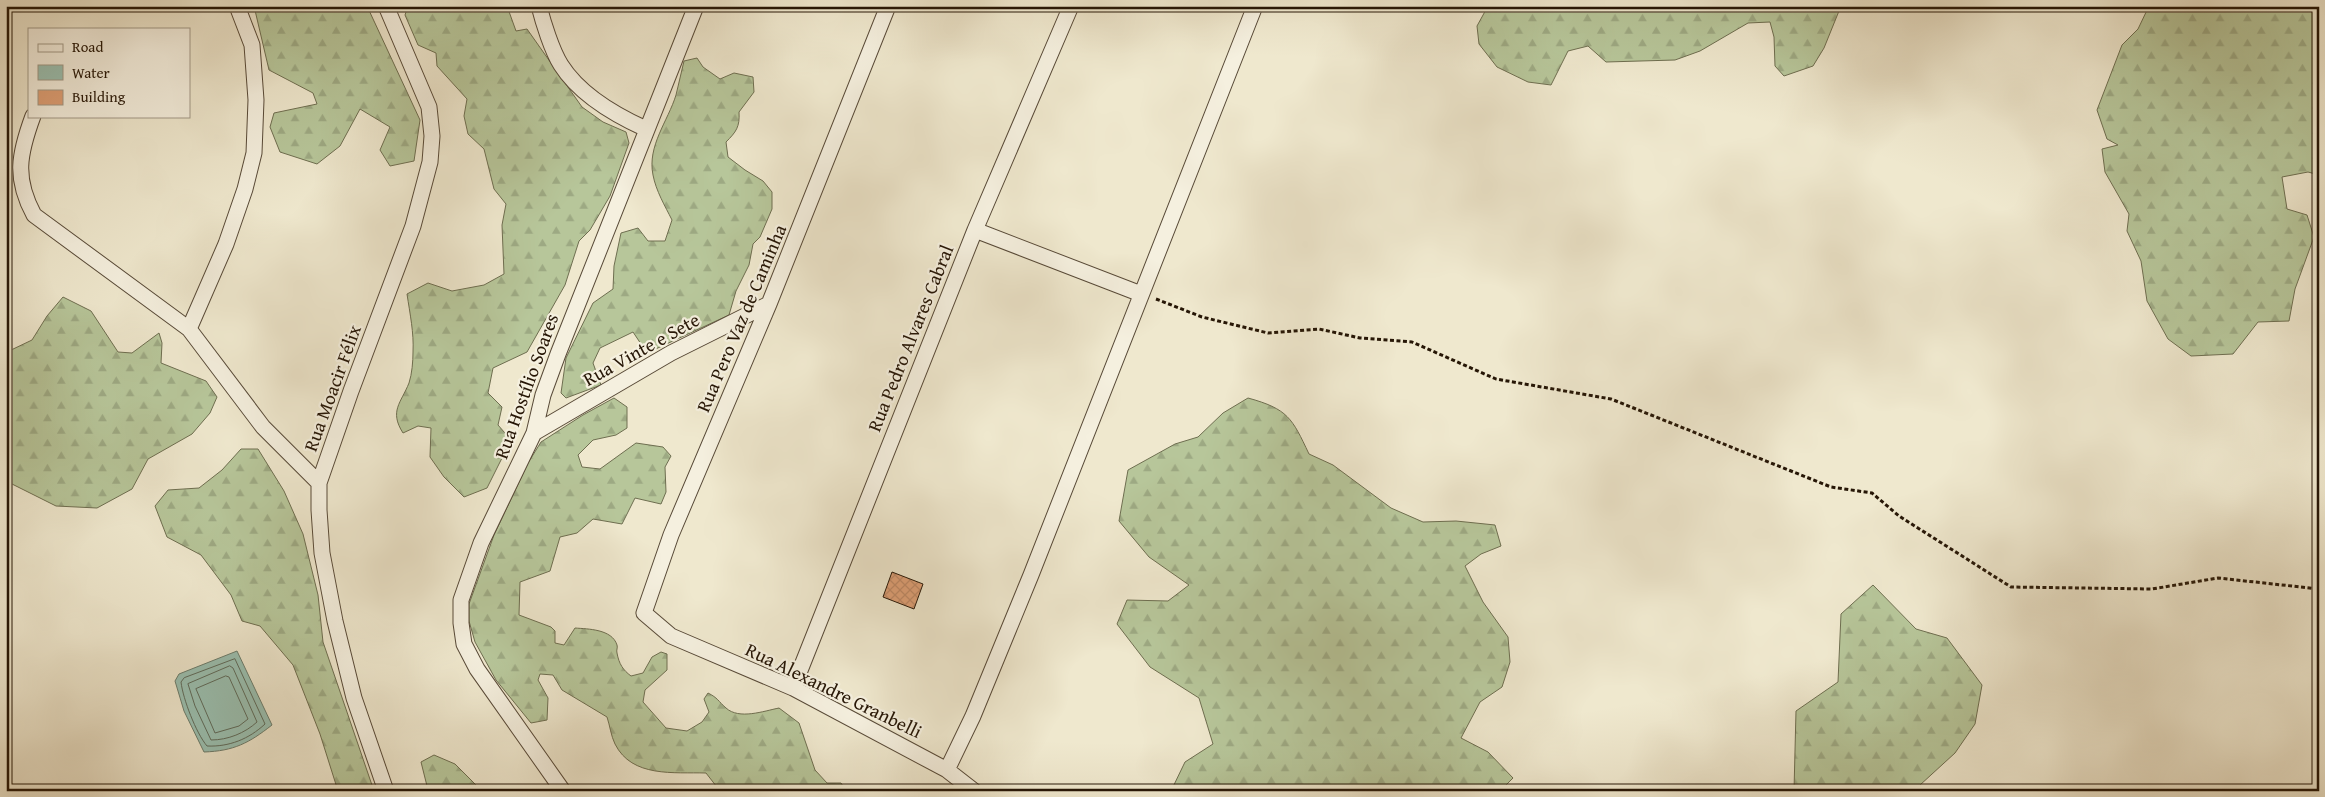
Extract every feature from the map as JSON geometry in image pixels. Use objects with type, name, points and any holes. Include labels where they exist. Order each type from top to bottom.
[{"type":"street","points":[[189,329],[226,244],[245,189],[254,153],[256,100],[252,45],[238,6]]},
{"type":"street","name":"Rua Moacir Félix","points":[[386,6],[429,107],[432,136],[430,162],[413,226],[319,483],[322,553],[335,621],[354,698],[386,791]]},
{"type":"street","points":[[539,6],[560,64],[579,86],[619,116],[646,129]]},
{"type":"street","name":"Rua Hostílio Soares","points":[[563,791],[477,669],[464,644],[461,623],[461,600],[481,543],[534,434],[543,395],[558,354],[696,6]]},
{"type":"street","name":"Rua Pero Vaz de Caminha","points":[[671,636],[644,613],[648,601],[671,535],[769,304],[888,6]]},
{"type":"street","name":"Rua Pedro Alvares Cabral","points":[[793,688],[975,230],[1071,6]]},
{"type":"street","points":[[947,770],[973,716],[1031,575],[1255,6]]},
{"type":"street","points":[[32,118],[24,141],[19,175],[24,197],[34,215],[189,329],[263,427],[319,483]]},
{"type":"street","points":[[975,230],[1141,294]]},
{"type":"street","name":"Rua Vinte e Sete","points":[[534,434],[671,353],[769,304]]},
{"type":"street","name":"Rua Alexandre Granbelli","points":[[671,636],[793,688],[947,770],[974,791]]},
{"type":"path","points":[[1141,294],[1202,318],[1268,333],[1319,329],[1360,338],[1412,342],[1496,379],[1611,399],[1831,487],[1872,493],[1899,516],[2011,587],[2152,589],[2218,578],[2319,589]]},
{"type":"green space","points":[[254,6],[367,6],[420,120],[414,161],[390,166],[380,150],[390,127],[360,109],[340,146],[317,164],[280,152],[270,127],[274,113],[317,104],[313,93],[269,70]]},
{"type":"green space","points":[[408,6],[507,6],[516,31],[527,29],[582,107],[603,122],[626,132],[629,143],[610,196],[590,230],[579,241],[565,285],[527,352],[493,368],[488,393],[502,407],[498,425],[511,440],[487,488],[464,497],[444,477],[430,457],[431,428],[418,426],[403,433],[397,419],[398,407],[409,383],[413,363],[412,323],[407,294],[428,283],[452,291],[484,285],[504,274],[502,225],[506,204],[494,189],[484,149],[468,134],[464,116],[467,99],[437,66],[436,53],[418,45],[405,15]]},
{"type":"green space","points":[[1488,6],[1841,6],[1824,48],[1813,66],[1784,76],[1775,66],[1774,37],[1770,22],[1748,23],[1700,51],[1675,60],[1606,62],[1588,46],[1568,51],[1551,85],[1528,82],[1497,67],[1479,44],[1477,26]]},
{"type":"green space","points":[[2149,6],[2319,6],[2319,175],[2308,172],[2282,177],[2287,209],[2307,215],[2314,237],[2295,289],[2289,321],[2258,322],[2233,354],[2191,356],[2168,339],[2147,301],[2141,261],[2127,231],[2129,214],[2105,172],[2102,149],[2118,145],[2107,139],[2097,110],[2122,45],[2138,29]]},
{"type":"green space","points":[[697,58],[703,67],[720,79],[734,73],[753,77],[754,92],[739,112],[737,129],[726,142],[728,157],[763,181],[772,192],[772,209],[760,237],[753,244],[749,265],[736,291],[729,315],[647,353],[633,332],[600,348],[593,363],[601,385],[566,398],[561,393],[566,358],[593,303],[613,289],[614,266],[621,233],[638,228],[648,241],[665,241],[672,220],[654,181],[653,154],[659,134],[676,95],[684,61]]},
{"type":"green space","points":[[63,297],[91,311],[118,352],[132,353],[159,333],[162,343],[161,363],[206,381],[217,397],[210,413],[192,434],[148,459],[132,489],[97,508],[56,506],[6,481],[6,349],[9,351],[32,340],[47,316]]},
{"type":"green space","points":[[614,398],[627,407],[627,428],[616,435],[593,440],[578,455],[582,467],[600,469],[636,443],[663,447],[671,456],[665,467],[666,492],[661,504],[635,498],[622,524],[593,519],[577,533],[560,537],[550,571],[520,582],[519,615],[551,627],[555,631],[555,643],[564,645],[575,628],[605,633],[614,640],[617,645],[620,664],[631,676],[643,673],[652,657],[661,652],[667,654],[667,670],[645,690],[643,702],[666,728],[687,731],[702,722],[709,712],[704,699],[708,693],[731,712],[752,714],[779,708],[799,723],[815,770],[827,783],[841,783],[846,791],[720,791],[706,773],[655,771],[643,768],[632,763],[622,755],[615,744],[607,717],[562,690],[553,675],[540,674],[538,680],[548,698],[547,720],[531,723],[496,680],[475,642],[469,621],[469,604],[494,535],[528,463],[541,442]]},
{"type":"green space","points":[[1248,398],[1272,406],[1280,411],[1293,423],[1309,454],[1333,465],[1391,508],[1423,522],[1456,521],[1495,525],[1501,546],[1481,554],[1465,566],[1483,602],[1508,637],[1510,662],[1502,687],[1480,702],[1461,738],[1488,752],[1513,778],[1503,788],[1464,791],[1171,791],[1185,762],[1213,744],[1199,698],[1150,667],[1117,624],[1127,600],[1168,601],[1189,585],[1149,557],[1119,521],[1128,470],[1175,444],[1198,437],[1223,413]]},
{"type":"green space","points":[[241,449],[258,449],[284,491],[303,534],[318,595],[323,642],[374,791],[338,791],[320,734],[293,665],[260,626],[242,621],[231,595],[201,555],[167,537],[155,506],[168,490],[199,488],[222,470]]},
{"type":"green space","points":[[1873,585],[1916,629],[1947,638],[1982,685],[1975,724],[1955,753],[1920,785],[1920,791],[1794,791],[1796,711],[1838,682],[1841,614]]},
{"type":"green space","points":[[434,755],[455,764],[482,791],[433,791],[427,786],[421,762]]},
{"type":"water","points":[[237,651],[272,725],[241,745],[224,750],[204,752],[184,711],[175,681],[179,674]]},
{"type":"building","points":[[892,572],[923,584],[914,609],[883,597]]}]
